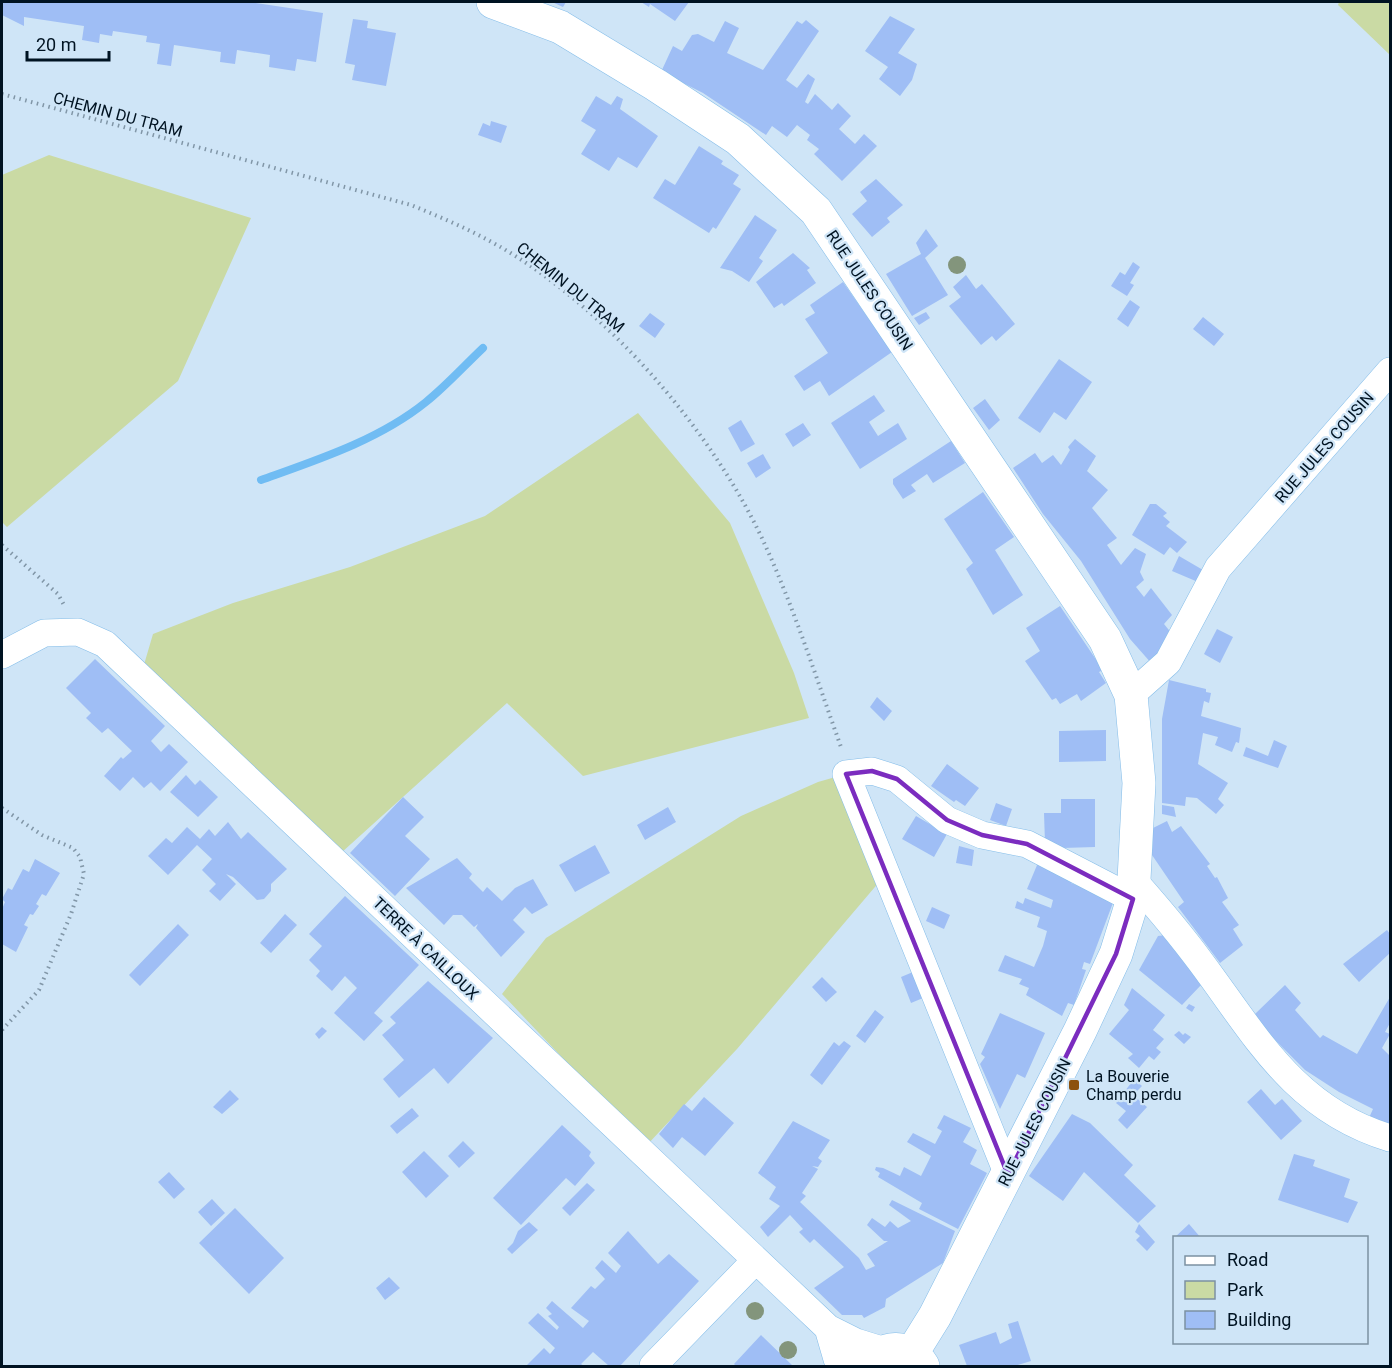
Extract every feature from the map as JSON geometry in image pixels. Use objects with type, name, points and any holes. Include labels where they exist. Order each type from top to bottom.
[{"type":"street","name":"RUE JULES COUSIN","points":[[493,2],[560,27],[656,85],[738,139],[816,211],[1105,639],[1131,695],[1139,783],[1135,891],[1116,954],[1008,1175],[935,1316],[897,1359]]},
{"type":"street","name":"RUE JULES COUSIN","points":[[1131,695],[1168,662],[1218,568],[1390,371]]},
{"type":"street","name":"TERRE À CAILLOUX","points":[[2,655],[44,633],[78,632],[105,644],[828,1328],[897,1359]]},
{"type":"street","points":[[1008,1175],[846,774],[872,771],[897,779],[947,820],[982,835],[1027,844],[1135,891],[1200,962],[1276,1064],[1313,1100],[1350,1123],[1390,1138]]},
{"type":"street","points":[[653,1366],[755,1261]]},
{"type":"street","points":[[828,1328],[837,1359],[848,1366]]},
{"type":"path","name":"CHEMIN DU TRAM","points":[[2,94],[411,205],[461,226],[498,246],[556,287],[636,357],[674,402],[721,466],[766,546],[851,773]]},
{"type":"path","points":[[2,545],[58,594]]},
{"type":"path","points":[[2,808],[42,835],[73,848],[80,857],[84,874],[71,914],[39,990],[2,1030]]},
{"type":"highlighted area","points":[[872,771],[897,779],[947,820],[982,835],[1027,844],[1133,899],[1116,954],[1008,1175],[846,774]]},
{"type":"green space","points":[[1339,2],[1390,2],[1390,55],[1338,5]]},
{"type":"green space","points":[[49,155],[251,218],[178,381],[7,527],[2,522],[2,175]]},
{"type":"green space","points":[[638,413],[730,523],[794,673],[809,718],[583,776],[507,703],[341,853],[143,668],[153,634],[233,603],[350,567],[485,516]]},
{"type":"green space","points":[[846,774],[886,874],[737,1049],[646,1146],[502,994],[546,938],[741,816],[818,782]]},
{"type":"building","points":[[2,2],[249,2],[323,13],[316,62],[297,59],[295,71],[269,67],[270,55],[237,50],[235,64],[220,62],[221,52],[174,45],[171,66],[157,64],[160,44],[146,42],[147,36],[113,31],[112,36],[100,34],[99,43],[82,40],[84,26],[24,17],[24,26],[2,15]]},
{"type":"building","points":[[552,2],[566,2],[563,7]]},
{"type":"building","points":[[641,2],[689,2],[675,21],[650,4],[649,7]]},
{"type":"building","points":[[890,16],[915,29],[898,53],[917,64],[912,80],[900,96],[879,79],[888,67],[865,51]]},
{"type":"building","points":[[353,19],[368,21],[367,28],[396,33],[386,86],[352,80],[355,65],[345,63]]},
{"type":"building","points":[[806,20],[819,31],[786,80],[797,88],[808,74],[815,79],[805,102],[808,104],[815,94],[832,110],[838,103],[851,116],[839,129],[855,144],[864,134],[877,146],[842,181],[814,154],[819,149],[807,140],[810,135],[797,125],[787,137],[772,126],[766,135],[703,93],[661,72],[673,46],[682,51],[692,35],[698,34],[714,42],[725,21],[739,28],[727,53],[763,70],[797,21],[802,24]]},
{"type":"building","points":[[596,96],[611,105],[617,96],[623,99],[620,109],[658,136],[637,168],[618,157],[609,171],[581,154],[596,130],[581,121]]},
{"type":"building","points":[[491,121],[507,126],[501,143],[478,135],[483,123],[490,126]]},
{"type":"building","points":[[699,146],[723,161],[721,164],[739,175],[733,184],[741,189],[716,229],[713,227],[709,233],[653,198],[665,179],[675,185]]},
{"type":"building","points":[[876,179],[903,205],[887,218],[890,222],[872,237],[852,214],[867,201],[860,192]]},
{"type":"building","points":[[755,215],[777,230],[759,258],[763,261],[749,282],[732,271],[720,268]]},
{"type":"building","points":[[926,229],[938,246],[925,258],[948,295],[912,316],[886,274],[921,254],[916,243]]},
{"type":"building","points":[[793,253],[810,268],[807,270],[816,283],[784,306],[782,303],[774,308],[756,282]]},
{"type":"building","points":[[1133,262],[1140,267],[1130,283],[1134,285],[1127,296],[1111,286],[1120,272],[1125,275]]},
{"type":"building","points":[[966,275],[976,289],[982,284],[1015,324],[996,341],[992,336],[981,345],[949,306],[961,297],[953,287]]},
{"type":"building","points":[[843,282],[892,352],[829,396],[820,381],[804,391],[794,376],[828,353],[805,319],[815,313],[810,305]]},
{"type":"building","points":[[1130,300],[1140,307],[1128,327],[1117,319]]},
{"type":"building","points":[[926,312],[930,318],[919,325],[914,318]]},
{"type":"building","points":[[650,313],[665,324],[655,338],[639,326]]},
{"type":"building","points":[[1203,317],[1224,334],[1214,346],[1193,329]]},
{"type":"building","points":[[1059,359],[1092,382],[1066,420],[1054,412],[1040,433],[1018,418]]},
{"type":"building","points":[[874,395],[885,411],[869,422],[878,436],[898,423],[907,439],[860,469],[831,423]]},
{"type":"building","points":[[985,399],[1000,420],[989,430],[973,408]]},
{"type":"building","points":[[741,420],[755,444],[741,452],[728,428]]},
{"type":"building","points":[[803,423],[811,435],[793,447],[785,434]]},
{"type":"building","points":[[1075,439],[1096,456],[1087,471],[1108,490],[1092,508],[1117,538],[1107,545],[1121,565],[1135,548],[1146,554],[1140,572],[1144,580],[1136,587],[1144,597],[1151,588],[1172,615],[1164,624],[1177,640],[1152,664],[1130,639],[1081,561],[1043,514],[1013,468],[1035,453],[1042,463],[1053,455],[1061,465],[1070,450],[1068,447]]},
{"type":"building","points":[[951,441],[965,463],[933,483],[927,474],[911,485],[916,491],[903,499],[893,484],[893,479]]},
{"type":"building","points":[[763,454],[771,468],[756,478],[747,463]]},
{"type":"building","points":[[983,492],[1014,537],[995,550],[1023,595],[993,615],[966,569],[973,563],[944,519]]},
{"type":"building","points":[[1150,504],[1156,504],[1167,513],[1163,516],[1170,522],[1166,526],[1187,542],[1177,553],[1170,547],[1164,555],[1132,535]]},
{"type":"building","points":[[1179,556],[1203,570],[1198,582],[1172,571]]},
{"type":"building","points":[[1060,606],[1103,670],[1099,672],[1106,683],[1081,701],[1077,694],[1060,704],[1056,698],[1052,700],[1025,661],[1040,651],[1026,628]]},
{"type":"building","points":[[1217,629],[1233,637],[1220,663],[1204,654]]},
{"type":"building","points":[[95,659],[165,726],[151,741],[161,752],[169,744],[188,762],[160,791],[151,782],[144,788],[133,777],[120,791],[104,776],[121,757],[123,759],[132,751],[108,728],[102,733],[86,718],[91,713],[66,688]]},
{"type":"building","points":[[1169,680],[1206,689],[1206,692],[1211,693],[1209,703],[1204,701],[1201,716],[1241,728],[1239,743],[1236,742],[1232,752],[1215,745],[1218,737],[1203,733],[1198,764],[1228,783],[1218,799],[1224,805],[1216,814],[1197,798],[1186,797],[1185,806],[1162,803],[1162,719]]},
{"type":"building","points":[[877,697],[892,711],[884,721],[870,707]]},
{"type":"building","points":[[1106,730],[1106,761],[1059,762],[1059,731]]},
{"type":"building","points":[[1274,740],[1287,746],[1278,768],[1243,756],[1246,747],[1268,756]]},
{"type":"building","points":[[947,764],[979,788],[965,806],[956,800],[954,802],[931,786]]},
{"type":"building","points":[[186,775],[195,785],[200,780],[218,797],[198,817],[170,792]]},
{"type":"building","points":[[403,797],[424,817],[405,836],[430,859],[395,896],[350,853]]},
{"type":"building","points":[[1061,799],[1095,799],[1095,847],[1062,848],[1045,843],[1044,813],[1061,813]]},
{"type":"building","points":[[996,803],[1012,809],[1006,826],[990,820]]},
{"type":"building","points":[[1162,805],[1174,807],[1176,817],[1162,814]]},
{"type":"building","points":[[668,807],[676,822],[645,840],[637,825]]},
{"type":"building","points":[[916,816],[947,834],[934,857],[902,839]]},
{"type":"building","points":[[1167,821],[1172,832],[1181,826],[1210,864],[1207,866],[1215,878],[1217,877],[1228,898],[1222,902],[1239,925],[1233,929],[1243,945],[1220,963],[1178,907],[1184,902],[1152,855],[1153,828]]},
{"type":"building","points":[[228,822],[241,839],[248,832],[287,869],[271,884],[271,891],[264,899],[257,900],[233,877],[226,874],[236,884],[220,901],[209,891],[216,884],[202,870],[212,859],[197,845],[168,875],[148,856],[166,838],[172,843],[187,827],[200,839],[209,829],[215,836]]},
{"type":"building","points":[[595,845],[610,873],[575,892],[559,865]]},
{"type":"building","points":[[959,846],[974,850],[972,866],[956,863]]},
{"type":"building","points":[[457,858],[472,874],[469,878],[483,892],[487,887],[502,901],[515,888],[533,879],[548,905],[532,914],[525,907],[513,920],[525,932],[501,957],[476,928],[478,924],[474,927],[462,915],[453,915],[444,925],[406,888]]},
{"type":"building","points":[[1040,858],[1075,873],[1071,883],[1114,900],[1090,964],[1084,962],[1082,969],[1086,970],[1074,1005],[1068,1003],[1062,1016],[1026,995],[1029,988],[1019,984],[1022,979],[998,971],[1005,955],[1034,967],[1043,946],[1047,931],[1037,927],[1040,917],[1015,908],[1017,901],[1023,904],[1025,898],[1051,908],[1053,900],[1027,889]]},
{"type":"building","points":[[35,859],[60,873],[46,896],[42,894],[36,904],[39,906],[33,915],[30,914],[24,925],[28,927],[16,952],[2,944],[2,909],[5,902],[2,899],[8,888],[12,890],[23,869],[29,872]]},
{"type":"building","points":[[345,896],[419,965],[374,1013],[383,1021],[364,1041],[334,1013],[357,988],[345,976],[332,991],[316,976],[320,971],[309,960],[322,946],[309,934]]},
{"type":"building","points":[[932,907],[950,915],[944,929],[926,921]]},
{"type":"building","points":[[285,914],[297,925],[271,953],[260,943]]},
{"type":"building","points":[[178,924],[189,935],[140,986],[129,975]]},
{"type":"building","points":[[1387,930],[1390,934],[1390,953],[1359,982],[1343,964]]},
{"type":"building","points":[[1166,935],[1202,984],[1182,1005],[1139,970],[1158,936]]},
{"type":"building","points":[[913,972],[923,998],[911,1003],[901,977]]},
{"type":"building","points":[[822,977],[837,992],[826,1002],[812,987]]},
{"type":"building","points":[[428,981],[493,1038],[448,1084],[434,1068],[399,1098],[383,1079],[404,1060],[382,1035],[396,1023],[390,1017]]},
{"type":"building","points":[[1285,985],[1301,1003],[1295,1010],[1320,1038],[1323,1035],[1357,1054],[1390,997],[1390,1023],[1385,1032],[1390,1034],[1382,1048],[1390,1056],[1390,1126],[1368,1120],[1373,1109],[1339,1092],[1305,1070],[1268,1033],[1255,1014]]},
{"type":"building","points":[[1132,988],[1165,1015],[1153,1030],[1164,1039],[1156,1048],[1161,1052],[1154,1060],[1149,1056],[1139,1068],[1128,1058],[1133,1054],[1109,1034],[1129,1010],[1124,1005]]},
{"type":"building","points":[[1189,1004],[1195,1007],[1192,1012],[1186,1008]]},
{"type":"building","points":[[875,1010],[884,1017],[865,1043],[856,1036]]},
{"type":"building","points":[[1000,1013],[1045,1033],[1025,1078],[1017,1074],[1000,1109],[980,1064],[985,1057],[981,1054]]},
{"type":"building","points":[[322,1027],[327,1031],[319,1039],[315,1034]]},
{"type":"building","points":[[1179,1031],[1191,1037],[1184,1044],[1174,1035]]},
{"type":"building","points":[[844,1041],[851,1046],[822,1085],[810,1075],[834,1042],[839,1046]]},
{"type":"building","points":[[1134,1079],[1142,1086],[1133,1095],[1147,1107],[1127,1129],[1118,1120],[1126,1111],[1116,1103]]},
{"type":"building","points":[[1261,1089],[1275,1105],[1282,1099],[1302,1121],[1281,1140],[1247,1102]]},
{"type":"building","points":[[230,1090],[239,1099],[222,1114],[213,1107]]},
{"type":"building","points":[[704,1097],[734,1123],[705,1156],[682,1137],[673,1148],[659,1134],[684,1104],[692,1111]]},
{"type":"building","points":[[412,1108],[419,1116],[397,1134],[390,1126]]},
{"type":"building","points":[[1072,1114],[1090,1123],[1133,1165],[1124,1175],[1156,1206],[1138,1223],[1084,1172],[1063,1201],[1029,1176]]},
{"type":"building","points":[[944,1115],[971,1128],[963,1142],[977,1150],[970,1164],[987,1173],[958,1229],[919,1209],[922,1203],[878,1177],[880,1173],[875,1170],[876,1167],[883,1168],[900,1176],[904,1167],[921,1176],[931,1156],[907,1142],[913,1133],[935,1144],[942,1131],[937,1128]]},
{"type":"building","points":[[793,1121],[830,1140],[818,1158],[822,1161],[818,1167],[812,1166],[818,1169],[802,1193],[806,1196],[800,1202],[859,1258],[866,1270],[875,1266],[867,1254],[888,1241],[884,1241],[867,1225],[872,1218],[885,1227],[890,1221],[898,1228],[911,1221],[889,1205],[892,1200],[955,1231],[943,1263],[886,1299],[885,1307],[864,1318],[862,1315],[842,1315],[814,1288],[844,1267],[814,1239],[810,1243],[799,1232],[803,1229],[790,1215],[768,1237],[760,1227],[780,1206],[769,1199],[776,1187],[758,1173]]},
{"type":"building","points":[[562,1125],[591,1152],[589,1156],[595,1163],[575,1186],[566,1178],[521,1225],[493,1198]]},
{"type":"building","points":[[463,1141],[475,1153],[459,1168],[448,1156]]},
{"type":"building","points":[[424,1151],[449,1176],[426,1198],[402,1172]]},
{"type":"building","points":[[1294,1154],[1315,1160],[1313,1166],[1350,1179],[1344,1197],[1358,1202],[1348,1223],[1278,1200]]},
{"type":"building","points":[[169,1172],[185,1189],[174,1199],[158,1182]]},
{"type":"building","points":[[587,1183],[595,1190],[570,1216],[562,1208]]},
{"type":"building","points":[[212,1199],[225,1213],[211,1226],[198,1212]]},
{"type":"building","points":[[235,1208],[284,1258],[249,1294],[199,1243]]},
{"type":"building","points":[[529,1222],[538,1230],[512,1254],[507,1249],[513,1243],[518,1231]]},
{"type":"building","points":[[1139,1224],[1155,1242],[1147,1251],[1136,1240],[1140,1236],[1135,1232]]},
{"type":"building","points":[[1189,1224],[1199,1236],[1176,1236]]},
{"type":"building","points":[[628,1231],[658,1264],[669,1254],[699,1281],[620,1366],[609,1366],[593,1352],[581,1364],[584,1366],[526,1366],[544,1348],[550,1354],[555,1348],[528,1323],[538,1313],[557,1330],[559,1327],[548,1316],[552,1314],[546,1308],[552,1301],[583,1328],[589,1321],[571,1308],[591,1286],[595,1289],[605,1279],[595,1268],[602,1260],[616,1273],[621,1266],[608,1253]]},
{"type":"building","points":[[389,1277],[400,1288],[385,1300],[376,1288]]},
{"type":"building","points":[[1018,1321],[1031,1361],[1014,1366],[967,1366],[959,1345],[996,1332],[1000,1344],[1012,1338],[1008,1324]]},
{"type":"building","points":[[761,1335],[793,1366],[736,1366],[734,1364]]},
{"type":"waterway","points":[[261,480],[347,448],[388,427],[433,396],[483,348]]},
{"type":"place","name":"La Bouverie Champ perdu","points":[[1074,1085]]}]
